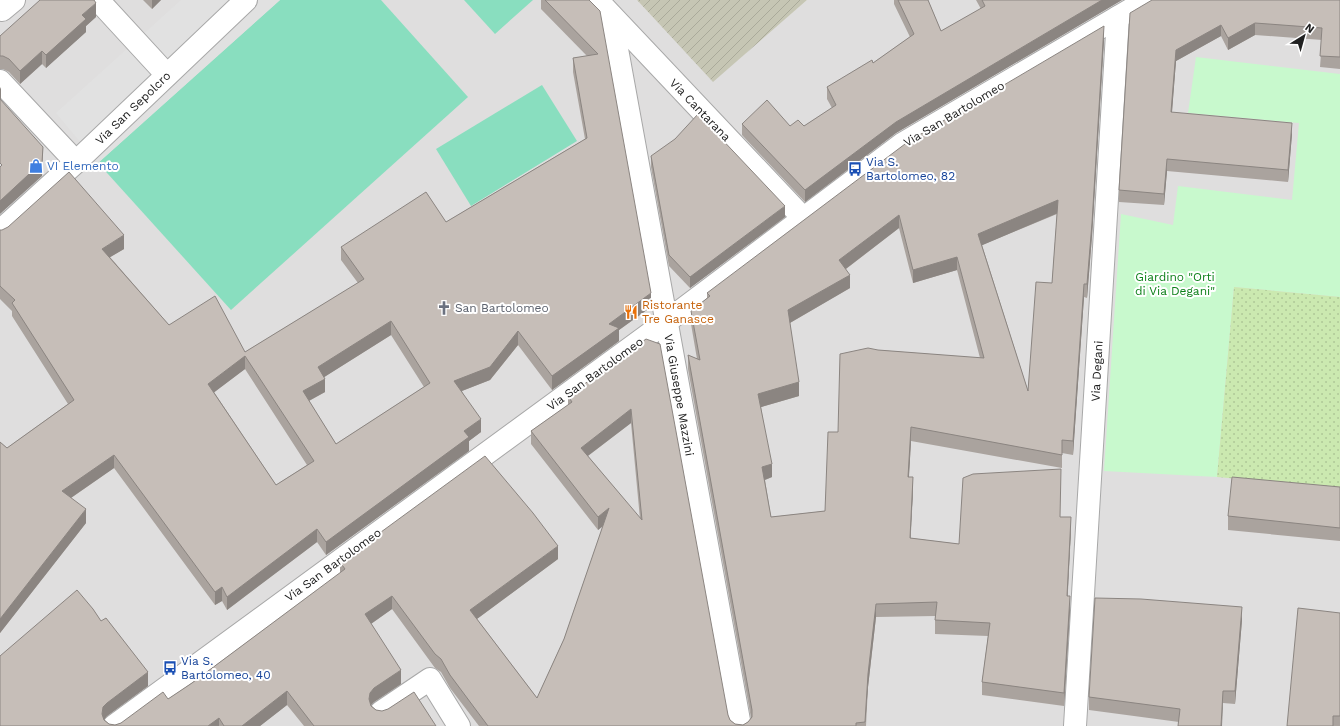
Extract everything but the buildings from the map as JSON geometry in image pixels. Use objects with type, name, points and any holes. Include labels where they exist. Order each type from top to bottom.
[{"type":"street","points":[[98,0],[167,75]]},
{"type":"street","name":"Via San Sepolcro","points":[[0,230],[76,162],[246,0]]},
{"type":"street","name":"Via Cantarana","points":[[597,0],[804,218]]},
{"type":"street","name":"Via San Bartolomeo","points":[[114,726],[666,322],[902,144],[1147,0]]},
{"type":"street","name":"Via Giuseppe Mazzini","points":[[611,16],[740,726]]},
{"type":"street","name":"Via Degani","points":[[1076,726],[1118,17]]},
{"type":"street","points":[[0,81],[76,162]]},
{"type":"street","points":[[381,712],[430,679],[459,726]]},
{"type":"shaded area","points":[[0,0],[637,0],[713,81],[807,0],[1340,0],[1340,726],[0,726]]},
{"type":"shaded area","points":[[181,0],[280,0],[98,163],[56,113]]},
{"type":"shaded area","points":[[637,0],[807,0],[713,82]]},
{"type":"green space","points":[[280,0],[381,0],[468,97],[231,310],[98,163]]},
{"type":"green space","points":[[464,0],[533,0],[495,34]]},
{"type":"green space","name":"Giardino \"Orti di Via Degani\"","points":[[1196,57],[1340,74],[1340,297],[1234,287],[1217,477],[1104,471],[1121,214],[1173,225],[1178,186],[1292,200],[1299,123],[1188,113]]},
{"type":"green space","points":[[542,85],[577,141],[471,206],[436,149]]},
{"type":"green space","points":[[1234,287],[1340,297],[1340,488],[1217,477]]},
{"type":"place","name":"VI Elemento","points":[[36,166]]},
{"type":"place","name":"Via S. Bartolomeo, 82","points":[[855,169]]},
{"type":"place","name":"San Bartolomeo","points":[[444,308]]},
{"type":"place","name":"Ristorante Tre Ganasce","points":[[631,312]]},
{"type":"place","name":"Via S. Bartolomeo, 40","points":[[170,668]]}]
